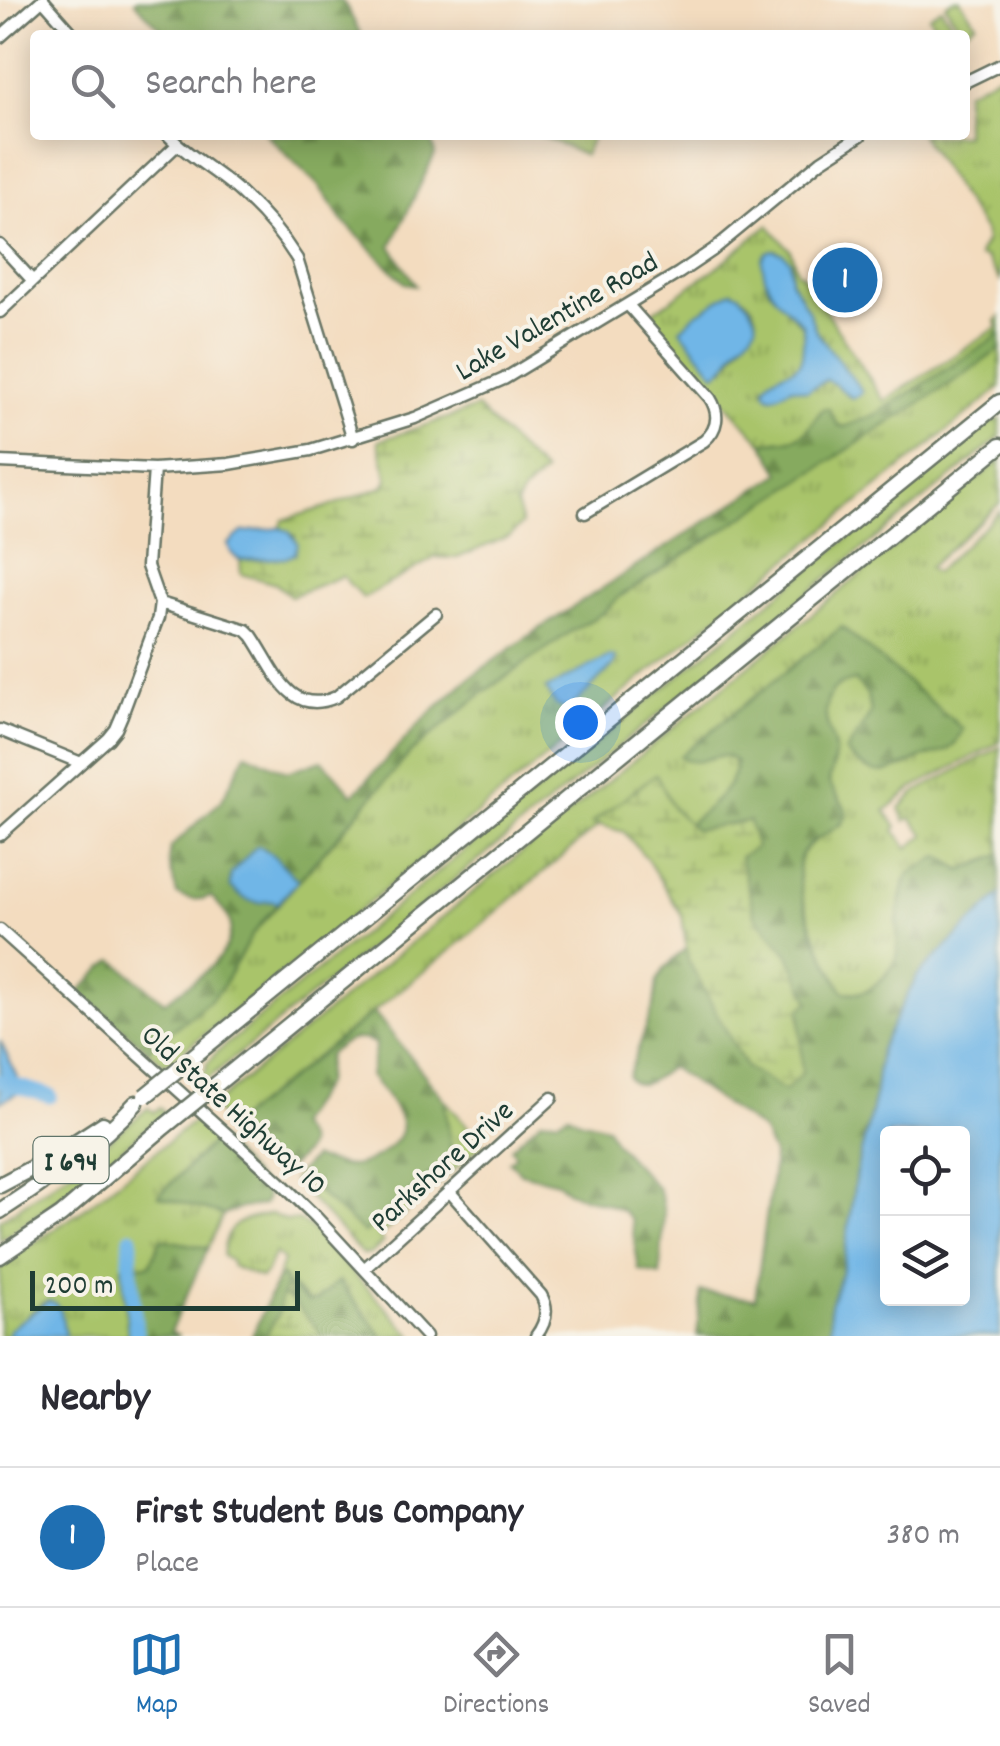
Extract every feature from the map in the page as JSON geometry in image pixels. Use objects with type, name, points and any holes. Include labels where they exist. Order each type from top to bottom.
[{"type":"highway","name":"I 694","points":[[0,1211],[90,1146],[140,1099],[1000,402]]},
{"type":"highway","name":"I 694","points":[[0,1247],[91,1187],[1000,446]]},
{"type":"highway","points":[[0,1185],[49,1159],[140,1099]]},
{"type":"highway","points":[[0,1256],[60,1215],[91,1187]]},
{"type":"street","points":[[0,37],[43,0],[70,30]]},
{"type":"street","points":[[970,80],[1000,65]]},
{"type":"street","points":[[172,140],[241,192],[297,258],[352,439]]},
{"type":"street","name":"Lake Valentine Road","points":[[0,462],[154,469],[228,464],[311,450],[428,413],[504,379],[628,306],[712,250],[800,177],[853,140]]},
{"type":"street","points":[[0,312],[177,145]]},
{"type":"street","points":[[0,245],[32,280]]},
{"type":"street","points":[[585,514],[704,441],[715,426],[716,410],[710,398],[628,306]]},
{"type":"street","points":[[0,834],[116,729],[158,618],[160,603],[147,566],[154,469]]},
{"type":"street","points":[[160,603],[246,630],[289,692],[308,704],[336,697],[436,614]]},
{"type":"street","points":[[0,730],[81,763]]},
{"type":"street","name":"Old State Highway 10","points":[[0,930],[280,1182],[426,1336]]},
{"type":"street","name":"Parkshore Drive","points":[[364,1269],[552,1098]]},
{"type":"street","points":[[449,1191],[542,1295],[546,1314],[536,1336]]},
{"type":"green space","points":[[341,0],[358,30],[161,30],[135,2]]},
{"type":"green space","points":[[960,0],[976,23],[962,30],[945,5]]},
{"type":"green space","points":[[941,8],[956,30],[938,30],[929,16]]},
{"type":"green space","points":[[1000,74],[1000,280],[985,257],[979,257],[986,241],[984,231],[924,140],[970,140],[970,89]]},
{"type":"green space","points":[[272,140],[431,140],[435,154],[391,246],[416,285],[405,283],[342,220],[319,186]]},
{"type":"green space","points":[[551,140],[591,140],[584,155]]},
{"type":"green space","points":[[768,225],[790,250],[798,273],[884,401],[998,327],[996,321],[1000,317],[1000,330],[992,340],[875,415],[845,427],[838,425],[829,409],[801,435],[763,443],[648,316]],"holes":[[[777,250],[792,268],[791,279],[816,331],[848,375],[852,398],[826,380],[787,388],[765,387],[797,366],[803,350],[803,327],[767,287],[762,260]],[[733,291],[755,310],[756,319],[725,368],[695,315]]]},
{"type":"green space","points":[[1000,330],[1000,349],[962,376],[619,597],[603,613],[485,691],[412,751],[298,881],[264,848],[230,886],[250,899],[278,903],[252,935],[222,987],[147,1050],[79,992],[114,960],[164,1002],[197,979],[226,948],[230,923],[225,912],[211,896],[194,899],[177,894],[169,863],[171,847],[222,800],[246,753],[287,772],[322,760],[353,795],[425,718],[468,679],[781,473],[763,443],[799,437],[824,408],[844,427],[875,415],[992,340]]},
{"type":"green space","points":[[1000,349],[1000,388],[165,1065],[147,1050],[222,987],[252,935],[412,751],[485,691],[603,613],[619,597]]},
{"type":"green space","points":[[477,408],[544,473],[523,492],[516,505],[522,524],[510,536],[457,558],[436,557],[363,598],[342,576],[291,596],[276,584],[241,574],[240,560],[261,560],[295,536],[280,528],[283,520],[383,487],[388,479],[378,441]]},
{"type":"green space","points":[[1000,419],[997,440],[204,1082],[199,1077],[216,1053],[989,423]]},
{"type":"green space","points":[[1000,460],[1000,503],[928,568],[935,573],[1000,511],[1000,742],[913,788],[885,811],[908,848],[925,835],[911,818],[905,821],[900,808],[916,792],[1000,747],[1000,855],[961,871],[953,864],[905,881],[897,920],[898,954],[884,977],[870,989],[844,992],[810,922],[800,880],[799,863],[804,851],[816,839],[843,824],[845,808],[829,783],[835,751],[826,718],[827,702],[834,689],[847,682],[856,681],[868,696],[872,713],[846,752],[866,769],[904,767],[948,750],[957,738],[842,627],[709,759],[730,757],[736,762],[734,772],[719,797],[689,824],[673,808],[656,775],[593,823],[599,825],[463,940],[231,1125],[211,1107]]},
{"type":"green space","points":[[842,627],[963,729],[946,751],[896,769],[873,771],[846,752],[871,713],[868,696],[856,681],[840,685],[830,696],[826,719],[835,755],[829,783],[847,816],[804,850],[799,880],[810,922],[844,992],[870,989],[892,967],[898,954],[897,920],[909,874],[938,857],[961,871],[1000,855],[1000,895],[918,975],[880,1049],[874,1101],[856,1173],[843,1268],[830,1305],[830,1336],[697,1336],[701,1292],[755,1299],[773,1154],[762,1130],[670,1067],[643,1084],[628,1077],[654,1005],[657,981],[665,968],[686,948],[688,960],[746,1067],[802,1073],[800,1009],[789,955],[755,916],[740,856],[749,821],[695,830],[689,824],[725,789],[736,762],[722,756],[696,762],[680,756]]},
{"type":"green space","points":[[656,774],[673,808],[695,830],[749,821],[756,847],[740,857],[755,916],[789,955],[810,1002],[800,1009],[802,1073],[785,1091],[746,1067],[688,960],[682,915],[647,859],[624,832],[592,823]]},
{"type":"green space","points":[[374,1012],[444,1099],[452,1155],[364,1233],[297,1174],[313,1158],[359,1165],[377,1157],[398,1137],[399,1116],[370,1076],[376,1044],[351,1040],[328,1055],[325,1083],[296,1125],[306,1139],[306,1149],[287,1170],[231,1125]]},
{"type":"green space","points":[[444,1099],[483,1144],[379,1237],[383,1242],[371,1254],[362,1254],[293,1180],[297,1174],[365,1232],[452,1155]]},
{"type":"green space","points":[[148,1108],[154,1112],[160,1108],[165,1113],[71,1191],[0,1240],[0,1220],[72,1170]]},
{"type":"green space","points":[[569,1114],[607,1127],[614,1141],[658,1189],[664,1213],[660,1275],[639,1270],[631,1220],[623,1211],[568,1192],[558,1182],[521,1173],[509,1161],[516,1155],[511,1148],[541,1120]]},
{"type":"green space","points":[[199,1117],[217,1138],[159,1195],[223,1215],[208,1248],[161,1239],[150,1265],[122,1267],[128,1336],[65,1336],[59,1311],[48,1301],[10,1330],[8,1336],[0,1336],[0,1265],[80,1212]]},
{"type":"green space","points":[[217,1138],[261,1184],[267,1198],[263,1205],[223,1215],[158,1196]]},
{"type":"green space","points":[[271,1214],[287,1221],[298,1220],[309,1227],[413,1336],[382,1336],[339,1281],[309,1302],[288,1286],[290,1299],[282,1295],[286,1281],[278,1277],[283,1260],[275,1253],[261,1278],[232,1266],[223,1256],[232,1229],[243,1221]]},
{"type":"green space","points":[[161,1239],[208,1248],[170,1332],[179,1336],[128,1336],[122,1267],[150,1265]]},
{"type":"green space","points":[[278,1277],[286,1282],[278,1315],[265,1336],[252,1336]]},
{"type":"green space","points":[[338,1281],[382,1336],[322,1336],[297,1308],[288,1286],[309,1302],[317,1300]]},
{"type":"green space","points":[[282,1295],[322,1336],[265,1336],[278,1315]]},
{"type":"water","points":[[772,250],[783,253],[790,261],[791,280],[816,331],[862,391],[860,395],[852,398],[826,380],[807,391],[792,387],[779,395],[766,392],[770,380],[798,365],[804,340],[802,324],[774,296],[767,283],[762,260]]},
{"type":"water","points":[[732,291],[741,295],[752,309],[756,326],[715,374],[680,329]]},
{"type":"water","points":[[280,528],[289,531],[298,543],[295,554],[286,558],[240,560],[230,550],[228,544],[242,532]]},
{"type":"water","points":[[610,656],[616,658],[613,666],[573,705],[565,709],[556,705],[546,689]]},
{"type":"water","points":[[259,846],[298,881],[278,903],[248,900],[230,886],[231,874]]},
{"type":"water","points":[[1000,895],[1000,1336],[830,1336],[830,1305],[843,1268],[856,1173],[874,1101],[880,1049],[918,975]]},
{"type":"water","points":[[0,1040],[23,1090],[0,1102]]},
{"type":"water","points":[[48,1301],[61,1311],[65,1336],[8,1336],[9,1330]]},
{"type":"waterway","points":[[0,1081],[50,1096]]},
{"type":"waterway","points":[[131,1238],[136,1336]]},
{"type":"place","name":"First Student Bus Company","points":[[845,280]]}]
